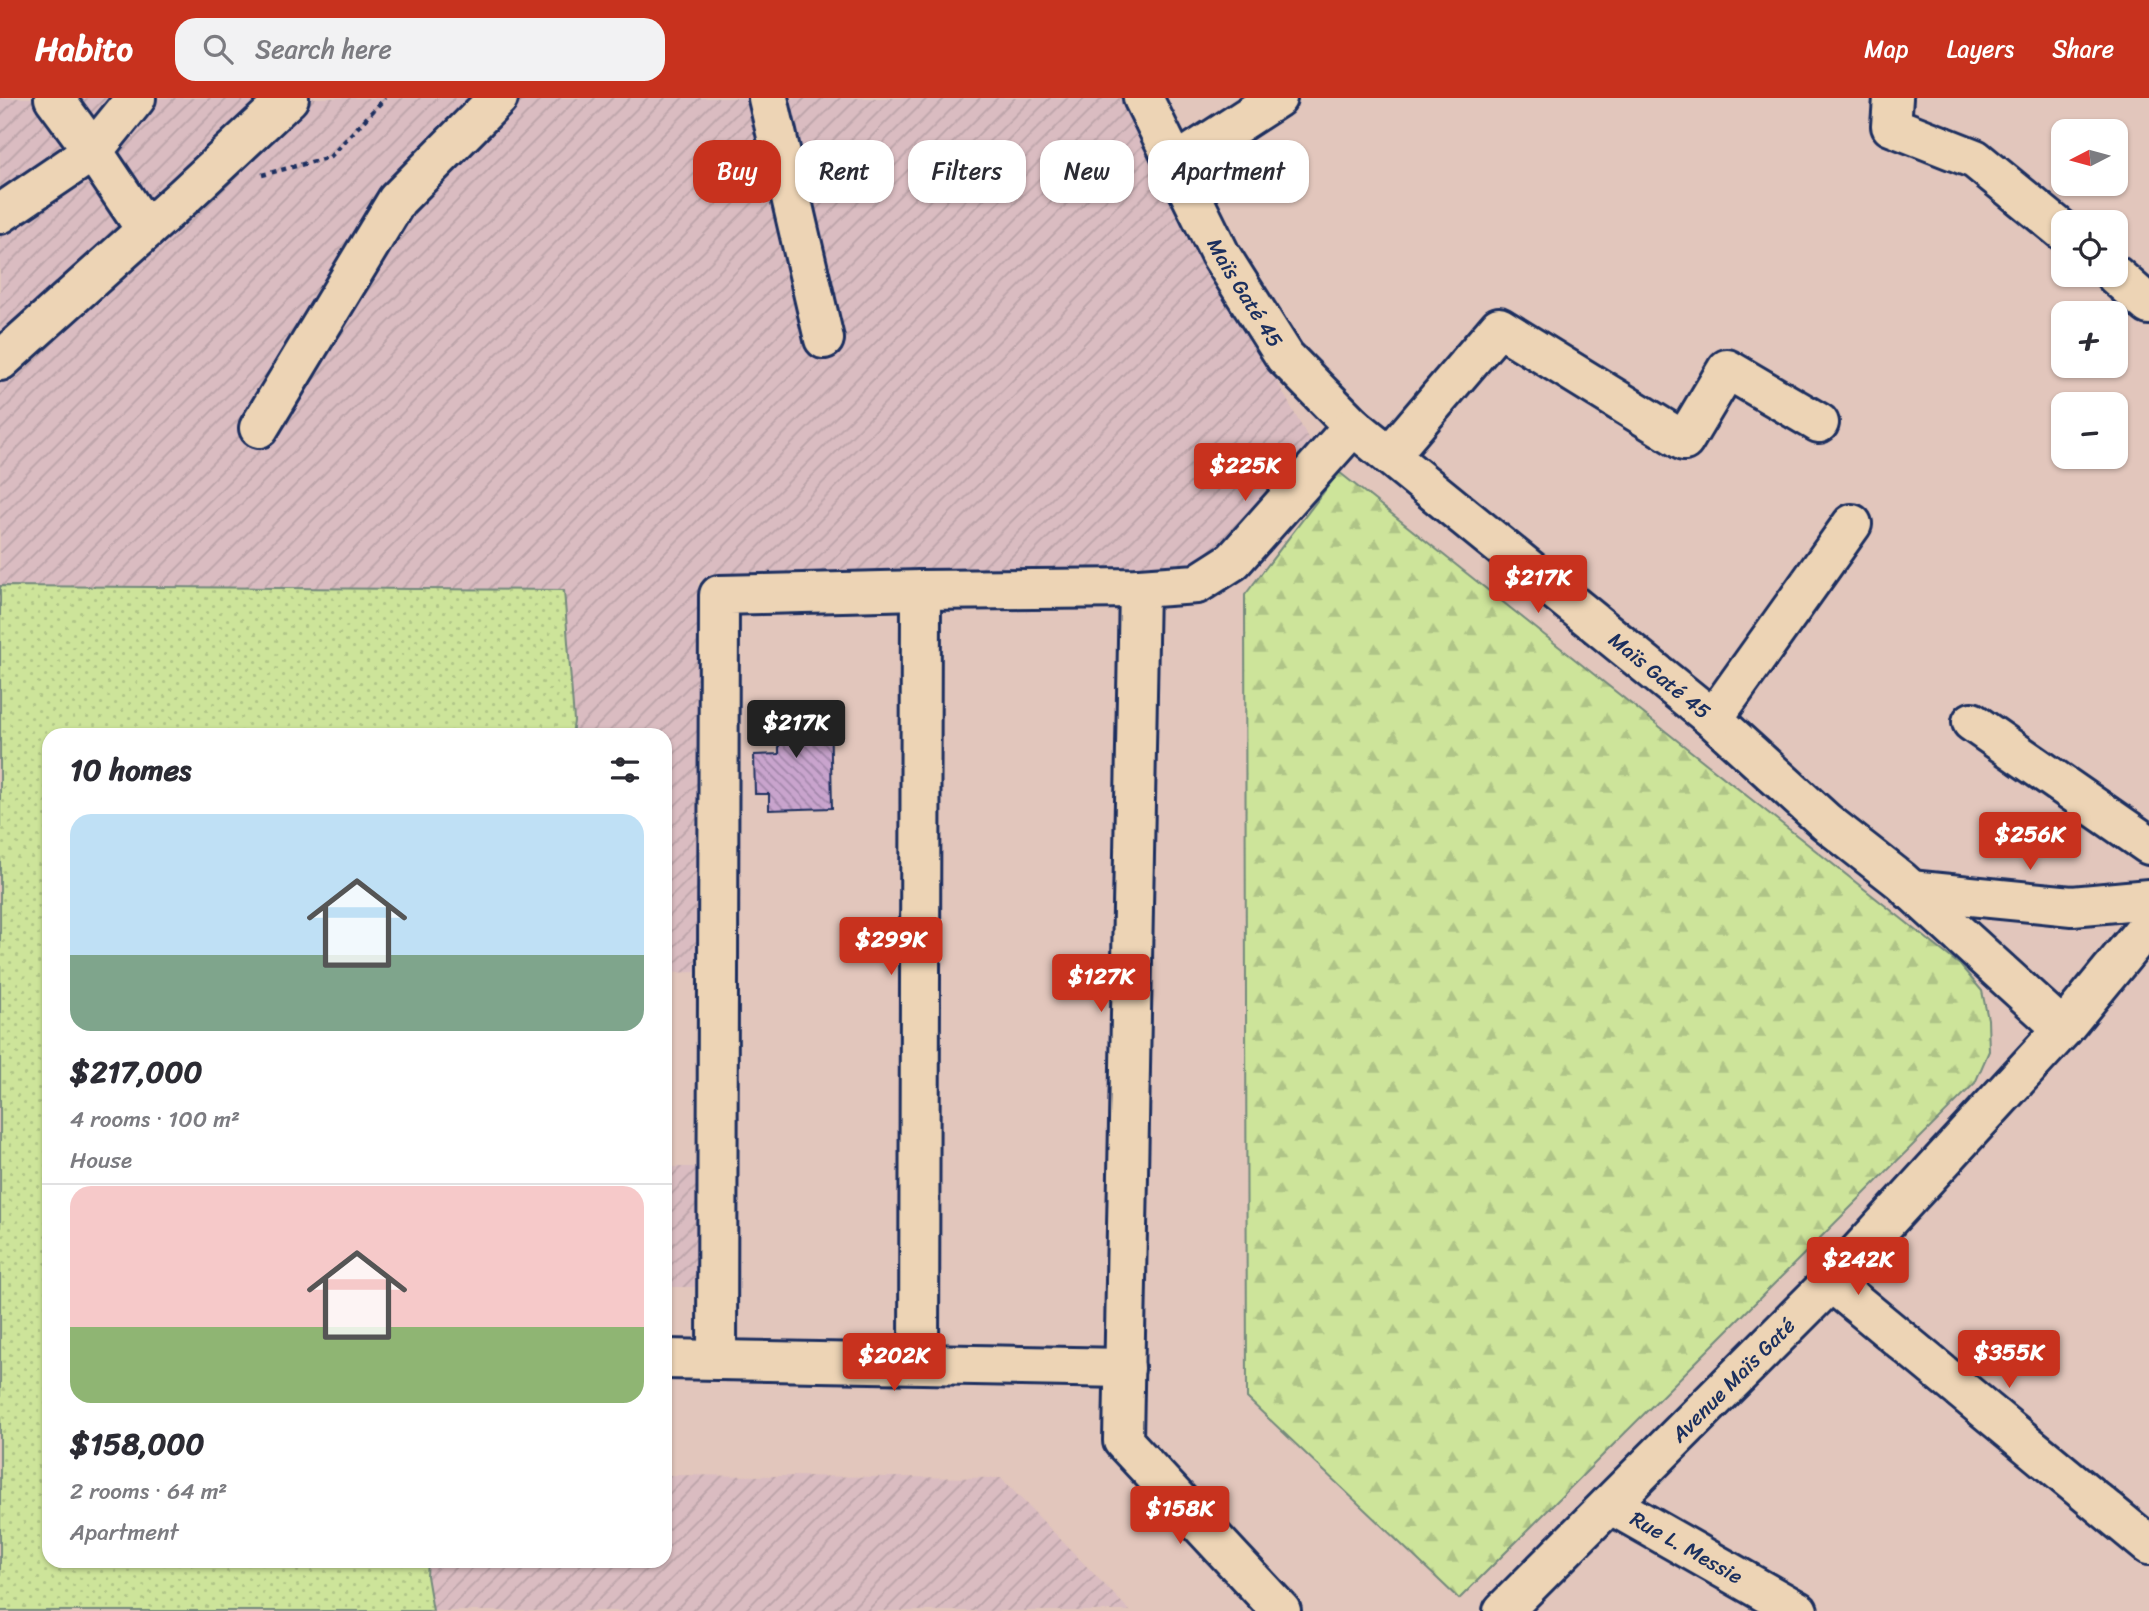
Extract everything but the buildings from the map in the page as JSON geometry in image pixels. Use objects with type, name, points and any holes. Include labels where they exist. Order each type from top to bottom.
[{"type":"street","points":[[54,98],[93,150],[145,230]]},
{"type":"street","points":[[0,214],[93,150],[136,98]]},
{"type":"street","points":[[0,361],[289,98]]},
{"type":"street","points":[[259,428],[397,200],[498,98]]},
{"type":"street","points":[[768,98],[824,339]]},
{"type":"street","name":"Maïs Gaté 45","points":[[1143,98],[1165,140]]},
{"type":"street","points":[[1212,140],[1277,98]]},
{"type":"street","points":[[1893,98],[1891,125],[1975,159],[2051,221]]},
{"type":"street","name":"Maïs Gaté 45","points":[[1196,203],[1220,254],[1285,357],[1353,426],[1713,719],[1826,822],[1910,890],[2063,1029]]},
{"type":"street","points":[[2128,286],[2149,305]]},
{"type":"street","points":[[1390,456],[1499,327],[1684,440],[1727,369],[1819,423]]},
{"type":"street","points":[[717,1360],[719,595],[1139,588],[1197,584],[1233,561],[1353,426]]},
{"type":"street","points":[[1713,719],[1852,524]]},
{"type":"street","points":[[1139,588],[1123,1441],[1281,1611]]},
{"type":"street","points":[[919,1363],[921,590]]},
{"type":"street","points":[[1972,722],[2149,845]]},
{"type":"street","points":[[1910,890],[2072,906],[2149,899]]},
{"type":"street","name":"Avenue Maïs Gaté","points":[[1503,1611],[1831,1282],[2063,1029],[2149,924]]},
{"type":"street","points":[[1831,1282],[2149,1545]]},
{"type":"street","points":[[672,1359],[1125,1367]]},
{"type":"street","name":"Rue L. Messie","points":[[1610,1504],[1798,1611]]},
{"type":"path","points":[[250,178],[330,157],[385,98]]},
{"type":"shaded area","points":[[0,98],[1121,98],[1148,147],[1148,203],[1179,203],[1312,445],[1214,566],[698,580],[698,972],[672,973],[672,728],[573,728],[563,590],[0,586]]},
{"type":"shaded area","points":[[672,1167],[697,1167],[699,1287],[672,1287]]},
{"type":"shaded area","points":[[672,1475],[1001,1478],[1130,1611],[433,1611],[428,1568],[672,1568]]},
{"type":"green space","points":[[1339,472],[1960,965],[1982,991],[1988,1019],[1989,1051],[1975,1083],[1459,1599],[1247,1398],[1245,595]]},
{"type":"green space","points":[[0,586],[564,590],[573,728],[42,728],[42,1568],[428,1568],[433,1611],[0,1611]]}]
